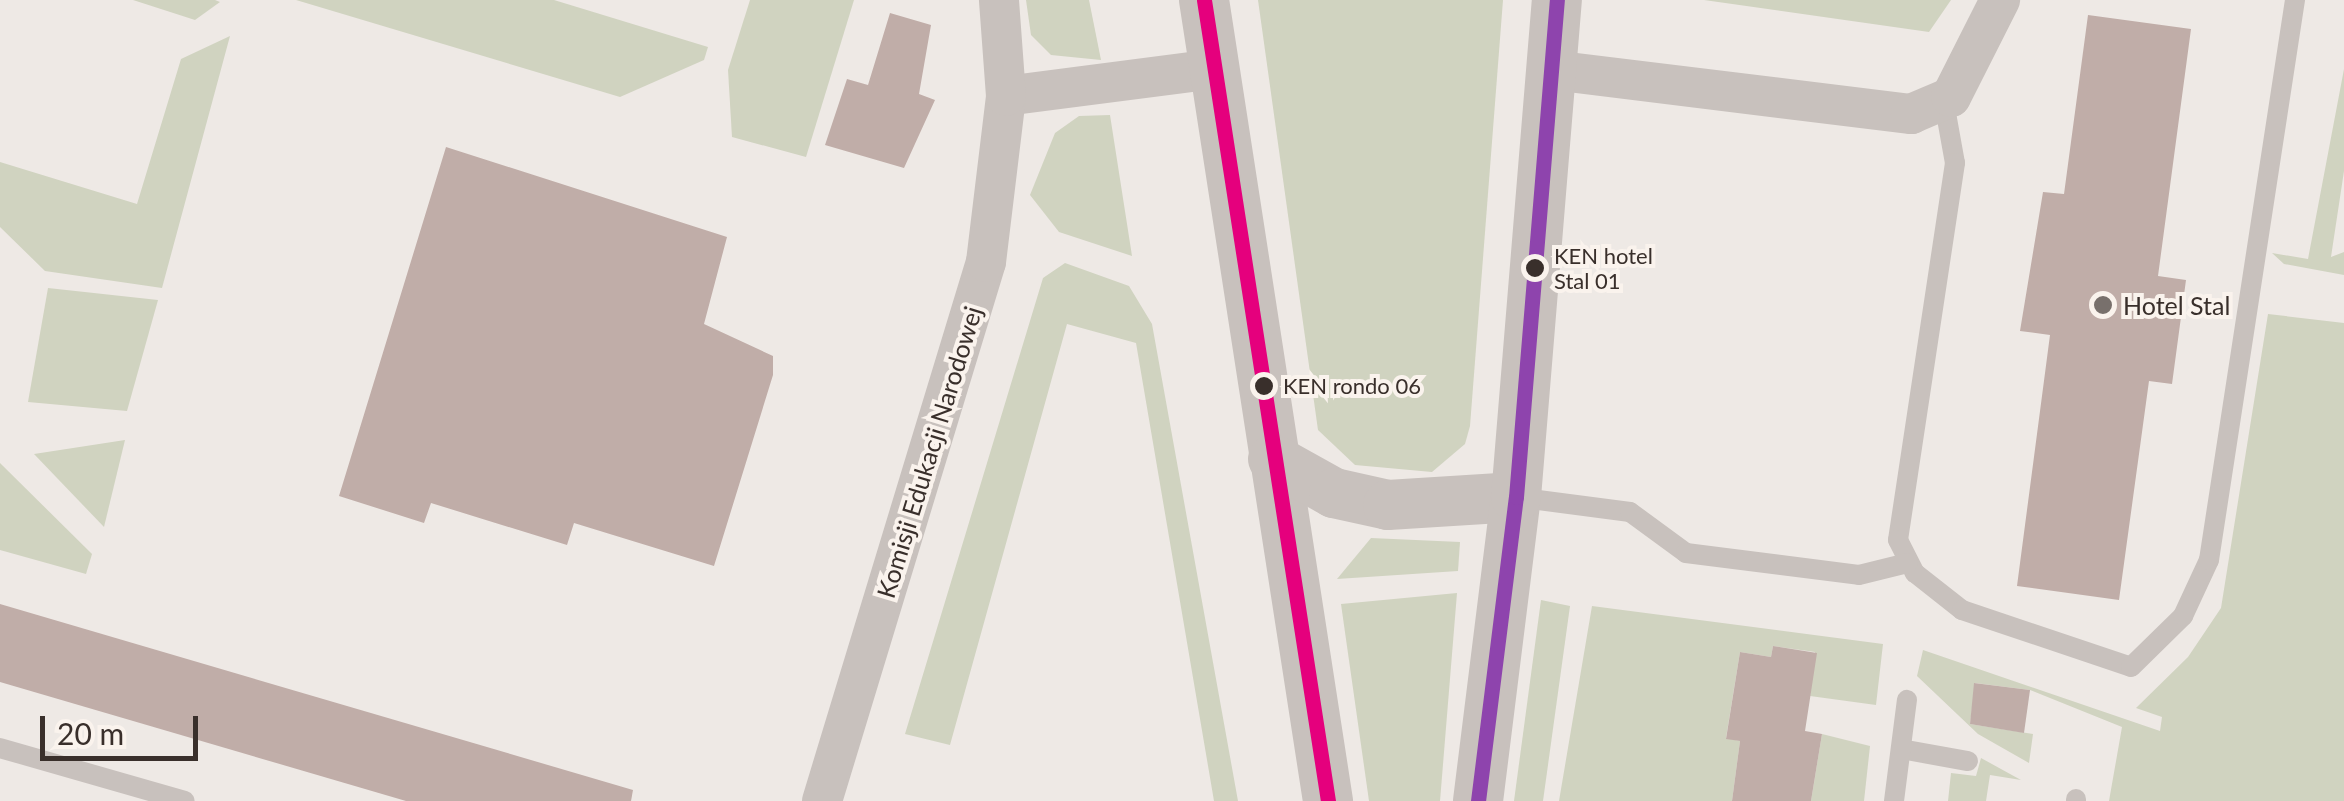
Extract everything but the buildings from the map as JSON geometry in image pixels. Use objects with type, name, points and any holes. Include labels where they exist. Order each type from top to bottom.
[{"type":"street","name":"Komisji Edukacji Narodowej","points":[[822,801],[986,262],[1006,96],[998,0]]},
{"type":"street","points":[[1204,0],[1328,801]]},
{"type":"street","points":[[1478,801],[1516,497],[1557,0]]},
{"type":"street","points":[[1552,70],[1910,114],[1944,102],[2000,0]]},
{"type":"street","points":[[1006,96],[1216,69]]},
{"type":"street","points":[[1273,459],[1334,493],[1388,505],[1516,497]]},
{"type":"lane","points":[[1944,102],[1957,142],[1900,515],[1908,563],[1962,610],[2114,666],[2142,663],[2183,616],[2209,560],[2295,0]]},
{"type":"lane","points":[[1516,497],[1630,512],[1686,553],[1859,575],[1908,563]]},
{"type":"lane","points":[[1894,801],[1907,700]]},
{"type":"lane","points":[[0,748],[184,801]]},
{"type":"lane","points":[[1900,749],[1968,761]]},
{"type":"green space","points":[[133,0],[215,0],[220,2],[195,20]]},
{"type":"green space","points":[[296,0],[554,0],[708,47],[704,60],[620,97]]},
{"type":"green space","points":[[750,0],[854,0],[806,157],[732,137],[728,70]]},
{"type":"green space","points":[[1026,0],[1089,0],[1101,60],[1051,55],[1031,35]]},
{"type":"green space","points":[[1258,0],[1503,0],[1470,426],[1465,444],[1432,472],[1355,465],[1318,430]]},
{"type":"green space","points":[[1704,0],[1951,0],[1929,32]]},
{"type":"green space","points":[[230,36],[162,288],[45,271],[0,227],[0,162],[137,204],[181,59]]},
{"type":"green space","points":[[2344,69],[2344,171],[2331,257],[2344,252],[2344,275],[2284,264],[2272,253],[2308,259]]},
{"type":"green space","points":[[1110,115],[1132,256],[1059,232],[1030,195],[1055,133],[1079,116]]},
{"type":"green space","points":[[1065,263],[1129,286],[1152,324],[1238,801],[1214,801],[1136,343],[1067,324],[950,745],[905,734],[1043,278]]},
{"type":"green space","points":[[48,288],[158,300],[127,411],[28,402]]},
{"type":"green space","points":[[2268,314],[2344,323],[2344,801],[2109,801],[2122,727],[2030,690],[1975,683],[1970,724],[2033,734],[2029,763],[1978,734],[1917,676],[1923,650],[2160,731],[2162,717],[2136,708],[2188,657],[2221,608]]},
{"type":"green space","points":[[125,440],[104,527],[34,454]]},
{"type":"green space","points":[[0,463],[92,554],[86,574],[0,550]]},
{"type":"green space","points":[[1371,538],[1460,542],[1458,571],[1337,579]]},
{"type":"green space","points":[[1457,593],[1440,801],[1369,801],[1341,604]]},
{"type":"green space","points":[[1541,600],[1570,606],[1543,801],[1514,801]]},
{"type":"green space","points":[[1592,606],[1883,644],[1876,705],[1810,696],[1815,652],[1773,646],[1771,657],[1740,652],[1726,738],[1740,741],[1732,801],[1559,801]]},
{"type":"green space","points":[[1822,734],[1870,746],[1864,801],[1811,801]]},
{"type":"green space","points":[[1981,758],[2021,780],[1990,775],[1986,801],[1948,801],[1951,773],[1976,776]]},
{"type":"transit line","points":[[1204,0],[1328,801]]},
{"type":"transit line","points":[[1478,801],[1516,497],[1557,0]]},
{"type":"place","name":"KEN hotel Stal 01","points":[[1535,268]]},
{"type":"place","name":"Hotel Stal","points":[[2103,305]]},
{"type":"place","name":"KEN rondo 06","points":[[1264,386]]}]
